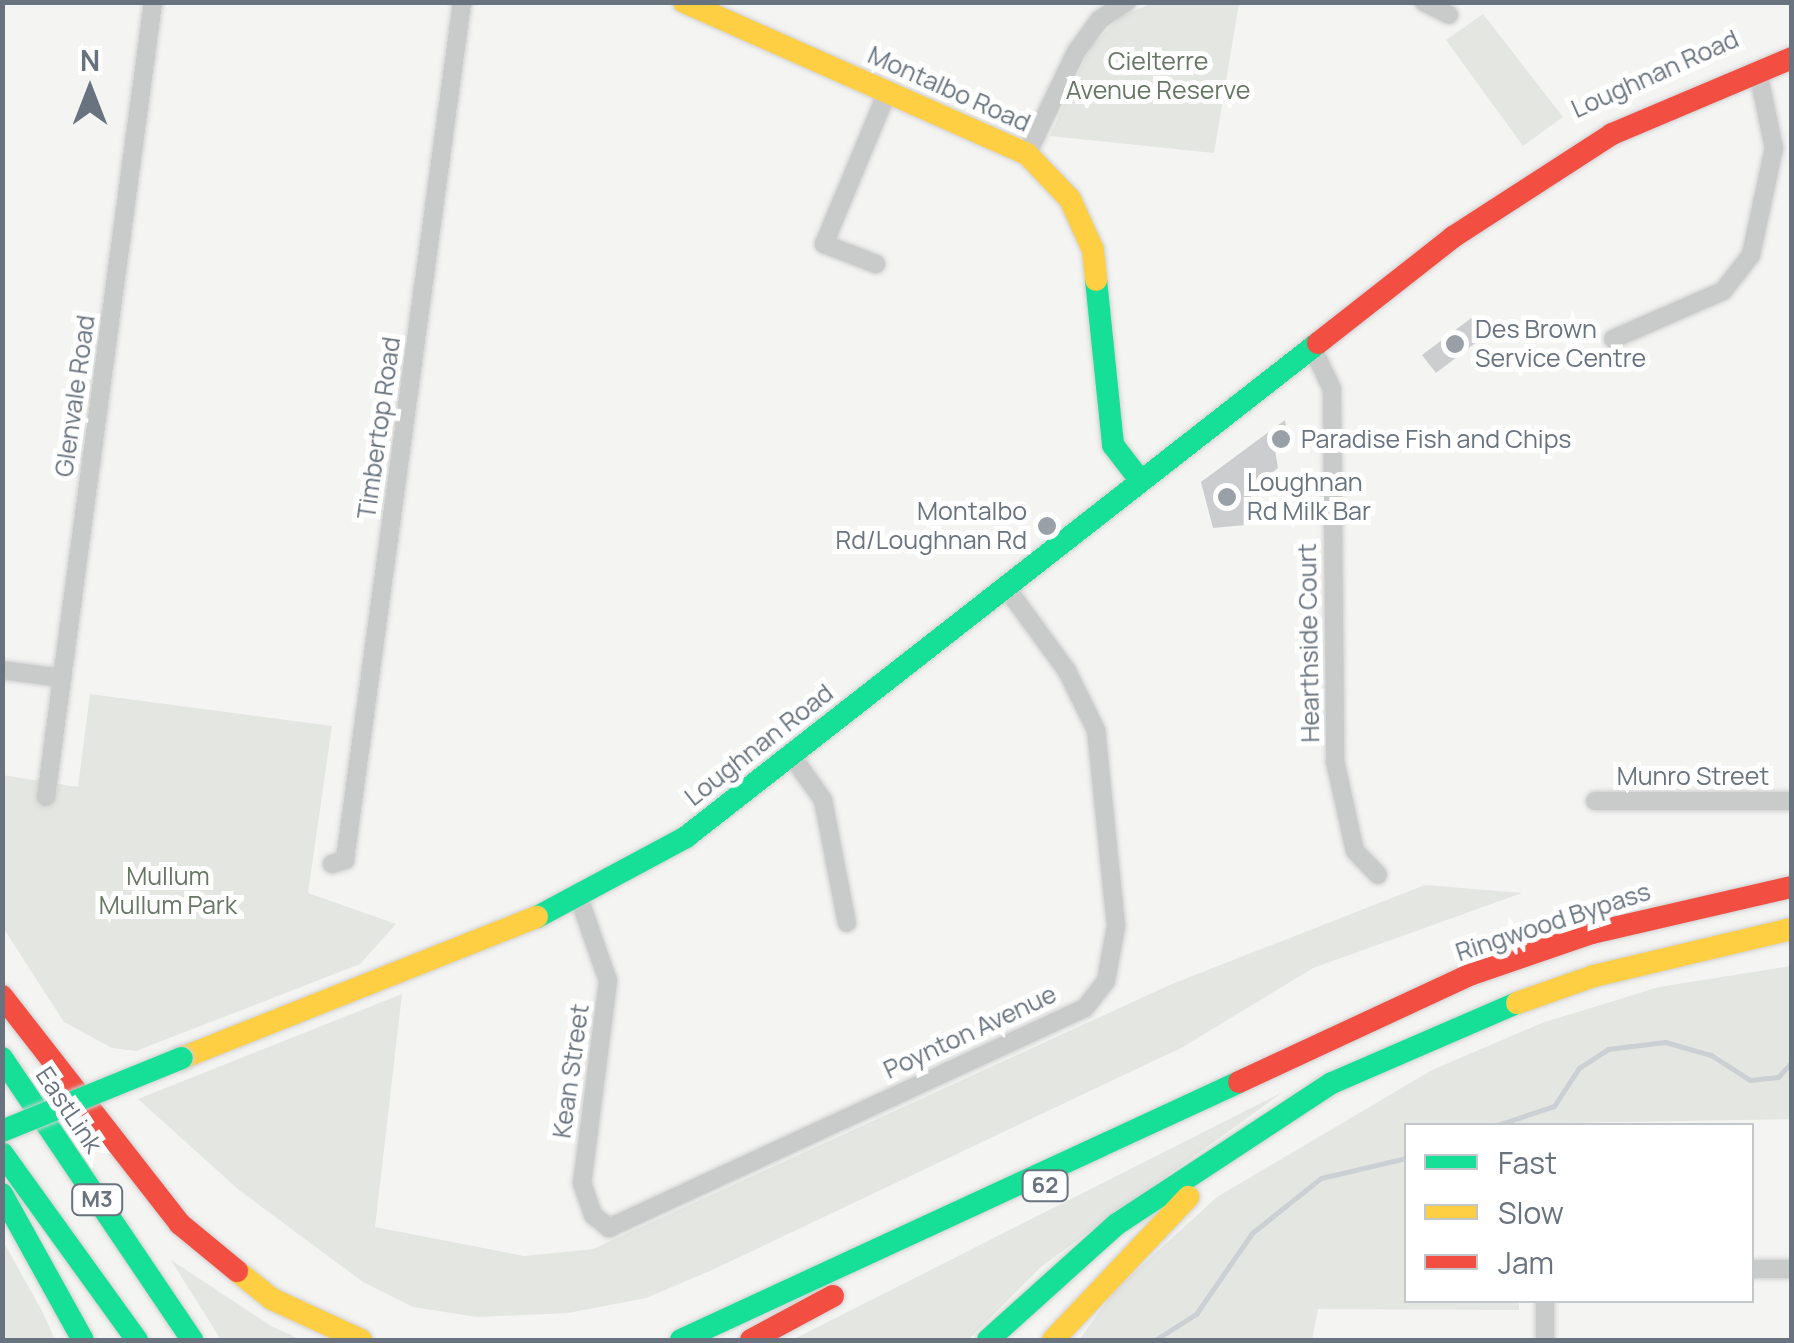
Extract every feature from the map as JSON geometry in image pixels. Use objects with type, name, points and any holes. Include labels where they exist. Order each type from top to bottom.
[{"type":"main road","name":"Montalbo Road","points":[[684,2],[1027,154],[1070,199],[1094,250],[1113,445],[1140,480]]},
{"type":"main road","name":"Loughnan Road","points":[[1453,237],[1488,199],[1575,140],[1792,44]]},
{"type":"main road","name":"Loughnan Road","points":[[2,1131],[579,898],[686,838],[1453,237],[1612,134],[1792,58]]},
{"type":"main road","name":"Ringwood Bypass","points":[[1340,1034],[1532,952],[1792,887]]},
{"type":"main road","points":[[992,1336],[1118,1224],[1248,1133],[1438,1031],[1664,955],[1792,929]]},
{"type":"main road","points":[[2,996],[180,1224],[272,1299],[361,1340]]},
{"type":"main road","points":[[1053,1340],[1138,1242],[1255,1145],[1362,1081],[1530,999]]},
{"type":"main road","points":[[681,1340],[1340,1034]]},
{"type":"main road","name":"62","points":[[751,1340],[1340,1034]]},
{"type":"main road","name":"EastLink","points":[[2,1058],[192,1340]]},
{"type":"main road","name":"M3","points":[[2,1153],[137,1340]]},
{"type":"main road","points":[[2,1194],[83,1340]]},
{"type":"street","name":"Glenvale Road","points":[[46,796],[153,2]]},
{"type":"street","name":"Timbertop Road","points":[[345,864],[462,2]]},
{"type":"street","points":[[1027,154],[1076,52],[1099,20],[1127,2]]},
{"type":"street","points":[[1424,2],[1448,15]]},
{"type":"street","points":[[1613,339],[1723,291],[1751,255],[1774,148],[1758,72]]},
{"type":"street","points":[[876,264],[824,244],[888,90]]},
{"type":"street","name":"Hearthside Court","points":[[1311,345],[1332,389],[1335,761],[1355,851],[1378,876]]},
{"type":"street","name":"Poynton Avenue","points":[[626,1224],[1085,1008],[1106,981],[1116,926],[1096,730],[1067,670],[1006,586]]},
{"type":"street","points":[[2,670],[62,678]]},
{"type":"street","points":[[790,755],[823,800],[848,923]]},
{"type":"street","name":"Munro Street","points":[[1595,801],[1792,801]]},
{"type":"street","name":"Kean Street","points":[[579,898],[608,981],[582,1183],[600,1224],[626,1224]]},
{"type":"street","points":[[1754,1269],[1792,1269]]},
{"type":"street","points":[[1545,1303],[1545,1340]]},
{"type":"green space","name":"Cielterre Avenue Reserve","points":[[1152,3],[1239,3],[1214,153],[1050,136],[1091,46],[1122,16]]},
{"type":"green space","points":[[1483,14],[1563,117],[1523,146],[1446,40]]},
{"type":"green space","name":"Mullum Mullum Park","points":[[90,694],[332,726],[308,893],[396,924],[360,964],[136,1051],[112,1048],[64,1022],[2,926],[2,775],[78,787]]},
{"type":"green space","points":[[1425,885],[1522,893],[1313,968],[1183,1047],[712,1270],[646,1298],[568,1313],[477,1317],[413,1307],[363,1282],[239,1190],[138,1099],[402,994],[375,1227],[524,1256],[593,1249],[1172,984]]},
{"type":"green space","points":[[1791,966],[1791,1119],[1404,1123],[1404,1303],[1519,1303],[1519,1310],[1318,1309],[1312,1340],[1079,1340],[1115,1290],[1217,1197],[1432,1070],[1542,1023],[1659,987]]},
{"type":"green space","points":[[1283,1092],[1042,1266],[968,1340],[792,1340]]},
{"type":"green space","points":[[3,1241],[42,1311],[55,1340],[3,1340]]},
{"type":"green space","points":[[171,1260],[271,1326],[302,1340],[221,1340]]},
{"type":"building","name":"Des Brown Service Centre","points":[[1474,316],[1487,334],[1436,373],[1422,355]]},
{"type":"building","points":[[1285,420],[1290,448],[1275,450],[1278,468],[1250,490],[1256,524],[1213,528],[1201,482]]},
{"type":"waterway","points":[[1503,1123],[1554,1106],[1579,1068],[1608,1049],[1665,1042],[1711,1055],[1750,1080],[1778,1077],[1792,1062]]},
{"type":"waterway","points":[[1155,1340],[1196,1314],[1252,1233],[1321,1178],[1404,1158]]},
{"type":"traffic: fast","points":[[1096,280],[1113,445],[1140,480]]},
{"type":"traffic: fast","points":[[537,917],[686,837],[1318,343]]},
{"type":"traffic: fast","points":[[988,1340],[1117,1224],[1332,1083],[1517,1003]]},
{"type":"traffic: fast","points":[[2,1058],[192,1340]]},
{"type":"traffic: fast","points":[[2,1131],[182,1058]]},
{"type":"traffic: fast","points":[[681,1340],[1239,1082]]},
{"type":"traffic: fast","points":[[2,1153],[137,1340]]},
{"type":"traffic: fast","points":[[2,1194],[83,1340]]},
{"type":"traffic: slow","points":[[684,2],[1027,154],[1070,199],[1093,250],[1096,280]]},
{"type":"traffic: slow","points":[[182,1058],[537,917]]},
{"type":"traffic: slow","points":[[1517,1003],[1594,976],[1792,929]]},
{"type":"traffic: slow","points":[[1053,1340],[1188,1197]]},
{"type":"traffic: slow","points":[[237,1271],[272,1299],[361,1340]]},
{"type":"traffic: jam","points":[[1318,343],[1453,237],[1612,134],[1792,58]]},
{"type":"traffic: jam","points":[[1239,1082],[1472,974],[1592,933],[1792,887]]},
{"type":"traffic: jam","points":[[2,996],[180,1224],[237,1271]]},
{"type":"traffic: jam","points":[[751,1340],[833,1296]]},
{"type":"place","name":"Des Brown Service Centre","points":[[1455,344]]},
{"type":"place","name":"Paradise Fish and Chips","points":[[1281,439]]},
{"type":"place","name":"Loughnan Rd Milk Bar","points":[[1227,497]]},
{"type":"place","name":"Montalbo Rd/Loughnan Rd","points":[[1047,526]]}]
